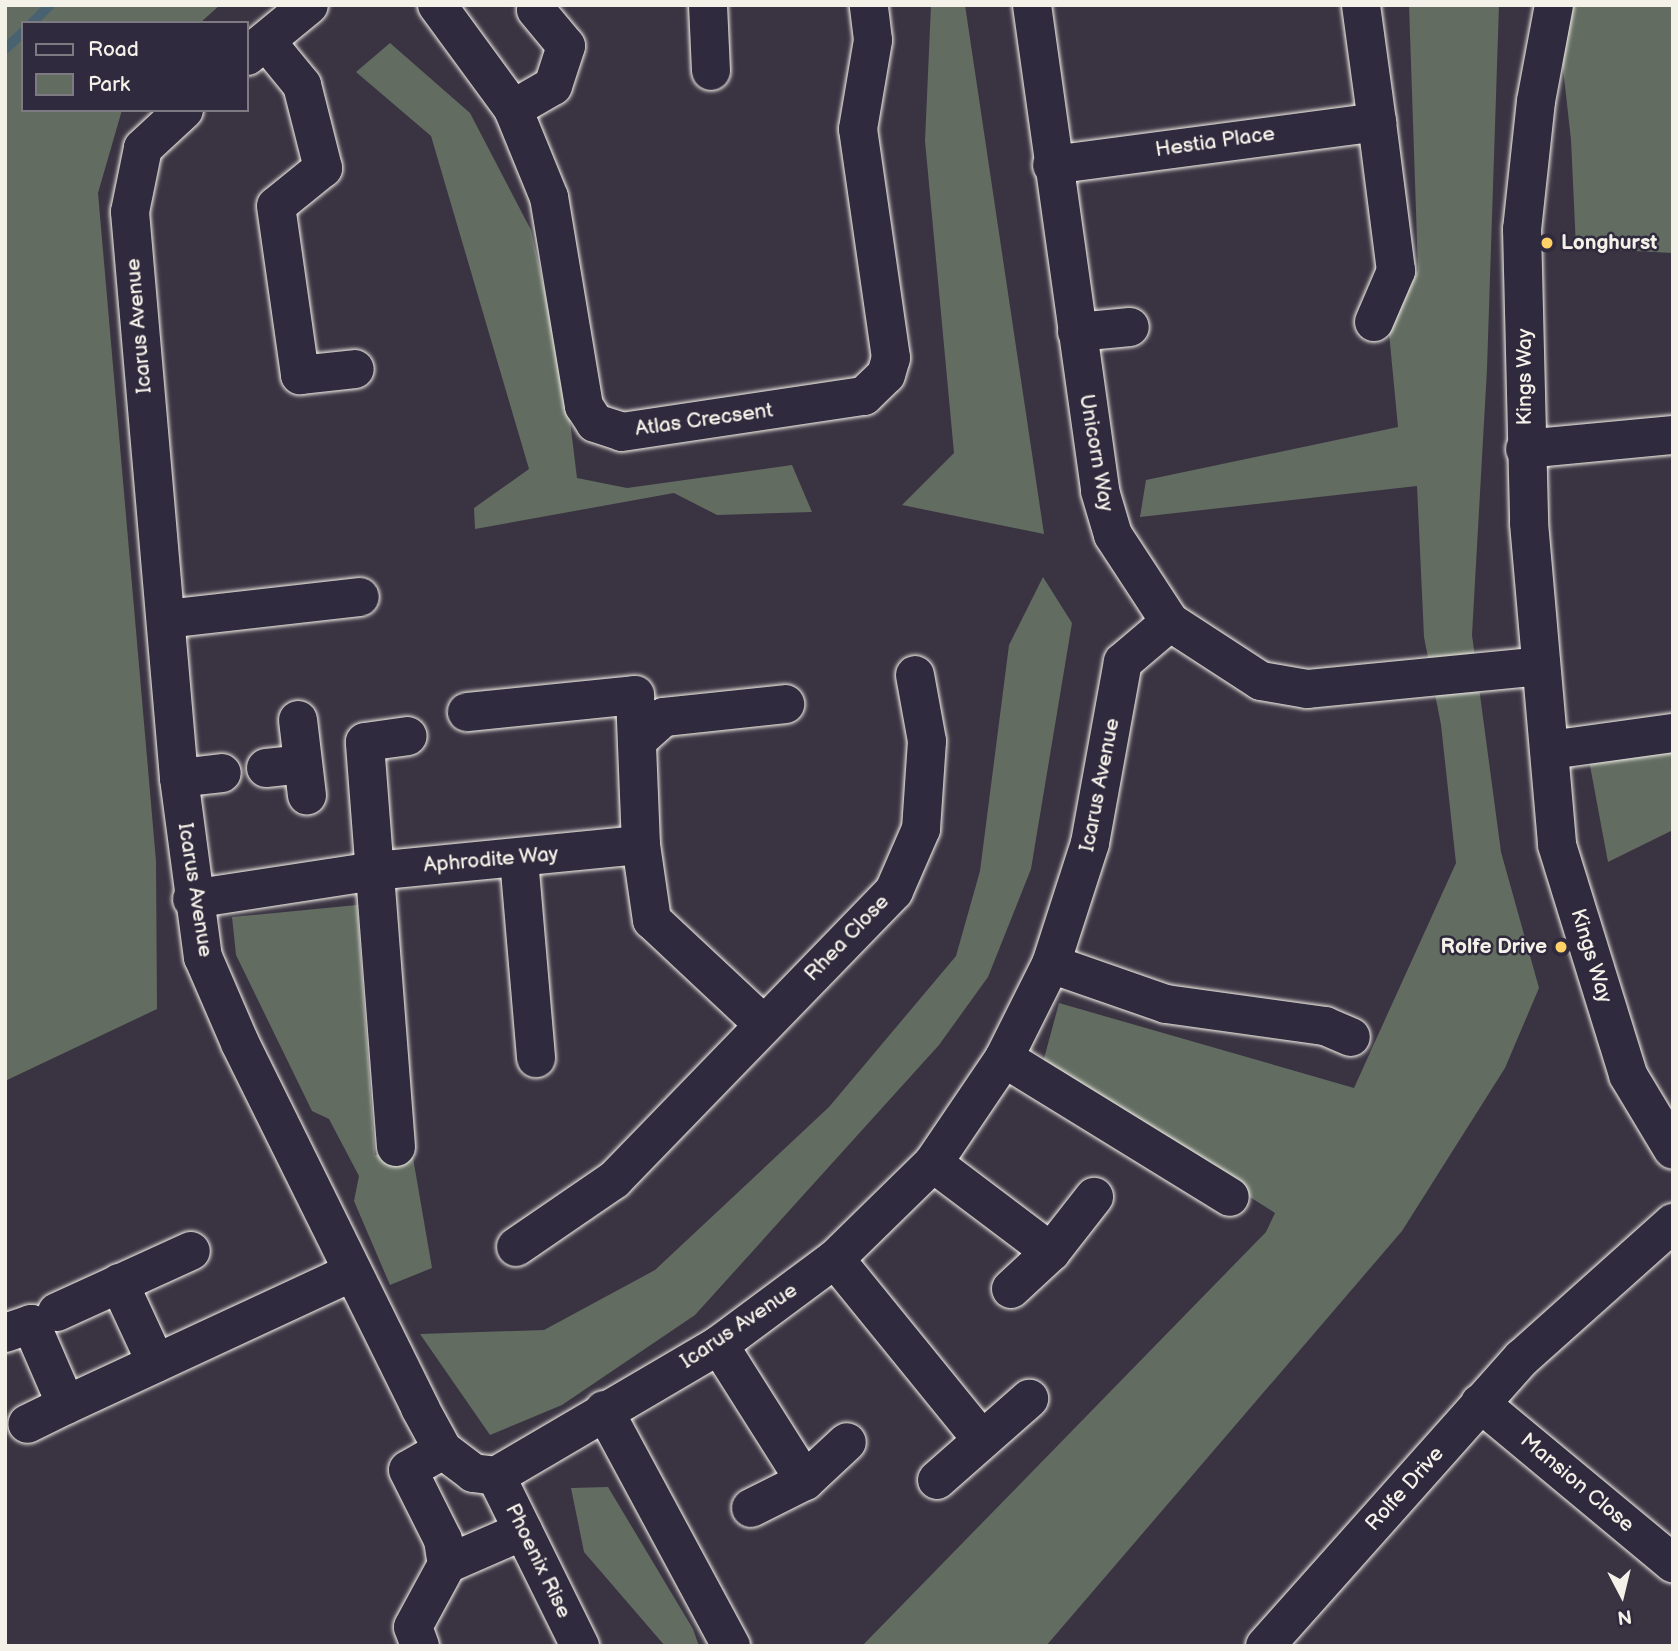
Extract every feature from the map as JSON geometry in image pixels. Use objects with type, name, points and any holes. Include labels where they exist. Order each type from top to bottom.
[{"type":"street","points":[[309,5],[256,48],[302,85],[323,168],[276,206],[300,375],[355,369]]},
{"type":"street","name":"Atlas Crecsent","points":[[437,5],[513,109],[549,197],[584,406],[595,423],[622,432],[864,396],[886,375],[891,358],[858,129],[873,40],[869,5]]},
{"type":"street","points":[[708,5],[711,72]]},
{"type":"street","name":"Unicorn Way","points":[[1032,5],[1052,165],[1100,491],[1113,535],[1170,622],[1261,681],[1307,688],[1540,666]]},
{"type":"street","points":[[1361,5],[1396,271],[1374,322]]},
{"type":"street","name":"Kings Way","points":[[1554,5],[1536,101],[1522,229],[1525,449],[1540,666],[1557,845],[1628,1075],[1673,1150]]},
{"type":"street","points":[[513,109],[553,86],[566,46],[536,10]]},
{"type":"street","name":"Icarus Avenue","points":[[182,112],[143,148],[130,212],[192,899],[208,970],[352,1272],[443,1450],[473,1473],[496,1476],[604,1410],[719,1345],[835,1259],[933,1163],[1004,1058],[1051,964],[1090,843],[1123,662],[1170,622]]},
{"type":"street","name":"Hestia Place","points":[[1052,165],[1377,122]]},
{"type":"street","points":[[1077,332],[1130,327]]},
{"type":"street","points":[[1525,449],[1673,435]]},
{"type":"street","points":[[166,619],[360,597]]},
{"type":"street","name":"Rhea Close","points":[[516,1247],[614,1180],[894,891],[921,829],[927,741],[915,675]]},
{"type":"street","points":[[467,712],[635,695],[641,845],[652,920],[763,1024]]},
{"type":"street","points":[[637,741],[664,717],[785,705]]},
{"type":"street","points":[[292,776],[298,720]]},
{"type":"street","points":[[1550,750],[1673,733]]},
{"type":"street","points":[[396,1147],[365,742],[408,736]]},
{"type":"street","points":[[179,778],[222,773]]},
{"type":"street","name":"Aphrodite Way","points":[[192,899],[374,871],[519,859],[641,845]]},
{"type":"street","points":[[519,859],[536,1058]]},
{"type":"street","points":[[1051,964],[1166,1004],[1325,1026],[1351,1037]]},
{"type":"street","points":[[1004,1058],[1230,1198]]},
{"type":"street","points":[[933,1163],[1051,1252]]},
{"type":"street","points":[[1011,1289],[1051,1252],[1094,1197]]},
{"type":"street","name":"Rolfe Drive","points":[[1265,1646],[1522,1358],[1673,1223]]},
{"type":"street","points":[[57,1312],[191,1251]]},
{"type":"street","points":[[835,1259],[982,1440]]},
{"type":"street","points":[[27,1424],[352,1272]]},
{"type":"street","points":[[119,1283],[156,1363]]},
{"type":"street","points":[[5,1333],[31,1324],[66,1405]]},
{"type":"street","points":[[719,1345],[804,1481]]},
{"type":"street","points":[[937,1479],[1030,1399]]},
{"type":"street","name":"Mansion Close","points":[[1480,1403],[1673,1563]]},
{"type":"street","points":[[604,1410],[730,1646]]},
{"type":"street","points":[[751,1508],[804,1481],[848,1442]]},
{"type":"street","points":[[420,1646],[413,1627],[447,1564],[443,1540],[408,1469],[443,1450]]},
{"type":"street","name":"Phoenix Rise","points":[[496,1476],[580,1646]]},
{"type":"street","points":[[447,1564],[523,1531]]},
{"type":"green space","points":[[5,5],[220,5],[202,21],[21,21],[21,112],[121,112],[98,193],[156,861],[157,1009],[5,1081]]},
{"type":"green space","points":[[931,5],[965,5],[1044,534],[902,505],[954,453],[925,141]]},
{"type":"green space","points":[[1409,5],[1499,5],[1487,369],[1472,635],[1501,852],[1539,988],[1505,1068],[1402,1231],[1046,1646],[862,1646],[1266,1232],[1275,1213],[1042,1066],[1059,1003],[1354,1088],[1456,863],[1441,725],[1424,637],[1417,486],[1140,517],[1146,480],[1398,427],[1389,333],[1418,270]]},
{"type":"green space","points":[[1556,5],[1673,5],[1673,253],[1576,248],[1571,140]]},
{"type":"green space","points":[[390,43],[470,113],[531,230],[565,380],[577,478],[627,488],[792,465],[812,512],[717,515],[674,493],[475,529],[474,508],[529,469],[431,136],[356,72]]},
{"type":"green space","points":[[1043,577],[1072,623],[1031,869],[988,977],[939,1045],[695,1315],[562,1405],[490,1435],[420,1334],[544,1330],[655,1270],[829,1107],[956,956],[980,871],[1009,645]]},
{"type":"green space","points":[[1673,741],[1673,830],[1608,862],[1588,755]]},
{"type":"green space","points":[[357,905],[375,1155],[412,1152],[432,1268],[390,1285],[354,1201],[359,1176],[329,1119],[312,1111],[236,955],[232,917]]},
{"type":"green space","points":[[608,1487],[693,1629],[699,1646],[665,1646],[584,1552],[571,1488]]},
{"type":"waterway","points":[[34,21],[50,5]]},
{"type":"waterway","points":[[5,49],[21,34]]},
{"type":"place","name":"Longhurst","points":[[1547,243]]},
{"type":"place","name":"Rolfe Drive","points":[[1561,947]]}]
